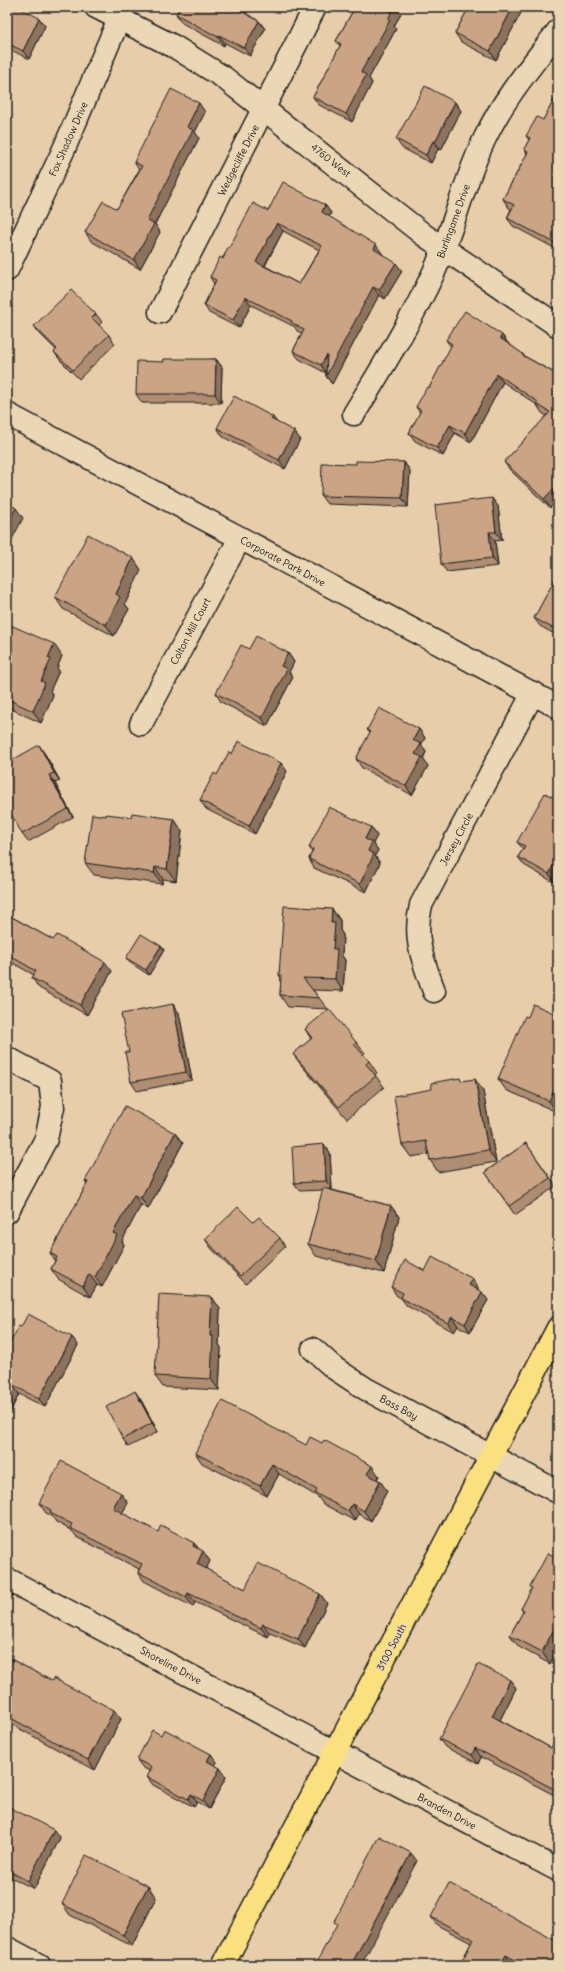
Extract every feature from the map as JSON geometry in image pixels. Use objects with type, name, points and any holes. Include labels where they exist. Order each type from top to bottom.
[{"type":"main road","name":"3100 South","points":[[222,1965],[558,1328]]},
{"type":"street","name":"4760 West","points":[[96,7],[121,13],[200,62],[264,108],[444,249],[558,326]]},
{"type":"street","name":"Wedgecliffe Drive","points":[[160,312],[315,7]]},
{"type":"street","name":"Fox Shadow Drive","points":[[7,270],[64,149],[121,13]]},
{"type":"street","name":"Burlingame Drive","points":[[354,414],[410,319],[444,249],[477,156],[495,118],[558,31]]},
{"type":"street","name":"Corporate Park Drive","points":[[7,414],[558,707]]},
{"type":"street","name":"Colton Mill Court","points":[[141,724],[240,538]]},
{"type":"street","name":"Jersey Circle","points":[[434,991],[421,953],[418,936],[418,921],[421,906],[533,694]]},
{"type":"street","points":[[7,1058],[50,1081],[53,1108],[46,1139],[7,1212]]},
{"type":"street","name":"Bass Bay","points":[[313,1349],[334,1368],[366,1390],[558,1492]]},
{"type":"street","name":"Shoreline Drive","points":[[7,1579],[335,1752]]},
{"type":"street","name":"Branden Drive","points":[[335,1752],[558,1870]]},
{"type":"street","points":[[7,1948],[39,1965]]},
{"type":"building","points":[[7,7],[18,7],[39,18],[23,51],[7,43]]},
{"type":"building","points":[[180,7],[240,7],[239,10],[259,21],[244,48],[219,35],[218,37],[176,14]]},
{"type":"building","points":[[355,7],[394,7],[388,19],[390,20],[361,72],[366,75],[346,114],[313,97],[341,44],[336,41]]},
{"type":"building","points":[[469,7],[513,7],[490,51],[455,33]]},
{"type":"building","points":[[425,86],[455,102],[435,142],[433,141],[426,155],[396,139]]},
{"type":"building","points":[[171,89],[199,103],[187,127],[193,130],[147,220],[154,224],[134,260],[85,232],[103,201],[117,209],[142,166],[134,162]]},
{"type":"building","points":[[558,93],[557,244],[507,218],[514,205],[503,199],[528,152],[524,149],[530,138],[526,136],[537,117],[543,120]]},
{"type":"building","points":[[283,182],[325,205],[322,212],[376,245],[374,249],[396,263],[379,290],[373,287],[326,376],[327,355],[321,365],[293,351],[304,330],[291,322],[292,321],[245,297],[233,320],[204,305],[216,280],[210,277],[220,257],[223,259],[228,247],[229,248],[253,203],[268,211]],"holes":[[[277,223],[322,246],[299,284],[256,262]]]},
{"type":"building","points":[[71,290],[96,314],[92,318],[109,335],[73,370],[54,352],[57,349],[34,326]]},
{"type":"building","points":[[465,311],[502,335],[500,338],[523,354],[522,355],[558,375],[558,484],[544,499],[504,462],[550,412],[536,404],[538,402],[497,374],[465,433],[450,425],[437,448],[409,433],[421,410],[416,407],[427,387],[429,388],[452,344],[446,340]]},
{"type":"building","points":[[163,359],[216,359],[215,394],[136,394],[137,361],[164,362]]},
{"type":"building","points":[[234,396],[273,417],[271,419],[294,431],[279,460],[217,428]]},
{"type":"building","points":[[356,461],[404,462],[402,498],[321,496],[322,463],[356,464]]},
{"type":"building","points":[[492,498],[496,532],[489,532],[492,558],[441,564],[435,505]]},
{"type":"building","points":[[7,503],[16,508],[7,525]]},
{"type":"building","points":[[88,534],[133,558],[116,594],[120,597],[106,625],[55,597]]},
{"type":"building","points":[[558,575],[558,631],[534,618]]},
{"type":"building","points":[[8,624],[54,644],[48,658],[51,659],[41,681],[45,683],[33,711],[7,699]]},
{"type":"building","points":[[256,636],[288,653],[281,666],[287,669],[262,718],[216,693],[241,645],[249,649]]},
{"type":"building","points":[[379,708],[419,729],[413,740],[421,744],[415,754],[422,757],[406,786],[356,759],[370,732],[367,730]]},
{"type":"building","points":[[238,741],[281,763],[249,826],[200,800],[214,773],[217,775],[229,752],[232,754]]},
{"type":"building","points":[[39,745],[54,773],[49,775],[68,809],[22,834],[7,806],[7,763]]},
{"type":"building","points":[[545,793],[558,800],[558,864],[555,862],[549,874],[518,857],[525,846],[517,842]]},
{"type":"building","points":[[329,807],[371,827],[365,839],[372,842],[368,851],[374,854],[360,884],[309,859],[313,849],[309,847]]},
{"type":"building","points":[[132,813],[174,819],[167,869],[155,867],[154,873],[85,863],[92,814],[131,817]]},
{"type":"building","points":[[284,906],[332,909],[331,923],[335,923],[333,949],[337,949],[335,979],[303,978],[319,998],[280,995],[281,975],[279,975]]},
{"type":"building","points":[[7,913],[53,940],[57,935],[105,962],[80,1005],[32,978],[36,971],[7,954]]},
{"type":"building","points":[[141,934],[161,946],[146,970],[126,958]]},
{"type":"building","points":[[173,1004],[186,1072],[131,1082],[125,1052],[129,1052],[121,1014]]},
{"type":"building","points":[[533,1004],[558,1015],[558,1080],[549,1101],[498,1079],[525,1016],[528,1017]]},
{"type":"building","points":[[329,1009],[356,1042],[354,1044],[369,1061],[366,1064],[376,1076],[339,1107],[293,1054],[312,1038],[305,1029]]},
{"type":"building","points":[[460,1078],[461,1081],[475,1079],[488,1150],[430,1160],[426,1141],[402,1145],[394,1096],[432,1089],[431,1083]]},
{"type":"building","points":[[125,1106],[175,1133],[141,1198],[134,1195],[113,1233],[117,1235],[95,1277],[89,1274],[83,1286],[51,1269],[57,1257],[50,1253],[88,1182],[85,1181]]},
{"type":"building","points":[[526,1143],[550,1178],[509,1206],[485,1172]]},
{"type":"building","points":[[324,1144],[326,1181],[294,1183],[292,1147]]},
{"type":"building","points":[[323,1188],[391,1206],[376,1261],[308,1244]]},
{"type":"building","points":[[238,1207],[253,1222],[259,1217],[280,1238],[240,1276],[205,1239]]},
{"type":"building","points":[[432,1257],[473,1279],[469,1285],[482,1292],[465,1324],[452,1317],[448,1323],[401,1298],[403,1293],[391,1287],[405,1260],[425,1271]]},
{"type":"building","points":[[159,1294],[212,1297],[210,1336],[213,1336],[211,1379],[155,1376]]},
{"type":"building","points":[[28,1314],[72,1337],[39,1399],[13,1385],[7,1398],[7,1349],[19,1326],[21,1327]]},
{"type":"building","points":[[135,1391],[152,1423],[123,1439],[106,1407]]},
{"type":"building","points":[[222,1401],[306,1445],[310,1437],[322,1443],[324,1440],[372,1466],[367,1474],[380,1481],[364,1511],[352,1504],[348,1511],[315,1493],[317,1490],[272,1464],[260,1486],[195,1453]]},
{"type":"building","points":[[61,1461],[121,1493],[113,1508],[158,1532],[161,1525],[194,1543],[193,1546],[203,1551],[197,1564],[245,1589],[258,1563],[320,1594],[298,1639],[263,1624],[261,1628],[188,1593],[186,1597],[138,1572],[142,1564],[70,1528],[72,1524],[50,1513],[51,1510],[39,1503]]},
{"type":"building","points":[[548,1553],[558,1558],[558,1626],[556,1625],[542,1652],[510,1635],[524,1610],[521,1609],[532,1588],[530,1586]]},
{"type":"building","points":[[7,1657],[52,1681],[53,1678],[114,1710],[88,1760],[7,1716]]},
{"type":"building","points":[[478,1664],[510,1680],[492,1716],[551,1748],[558,1735],[558,1791],[475,1748],[472,1755],[439,1739]]},
{"type":"building","points":[[164,1729],[211,1754],[207,1761],[220,1768],[203,1801],[191,1794],[188,1799],[147,1777],[152,1767],[137,1760],[152,1730],[161,1735]]},
{"type":"building","points":[[7,1806],[54,1830],[28,1881],[7,1870]]},
{"type":"building","points":[[379,1836],[411,1853],[351,1965],[315,1965],[337,1924],[334,1922]]},
{"type":"building","points":[[86,1855],[148,1886],[123,1935],[62,1904]]},
{"type":"building","points":[[449,1883],[558,1942],[558,1965],[524,1965],[506,1955],[500,1965],[460,1965],[473,1939],[431,1917]]}]
